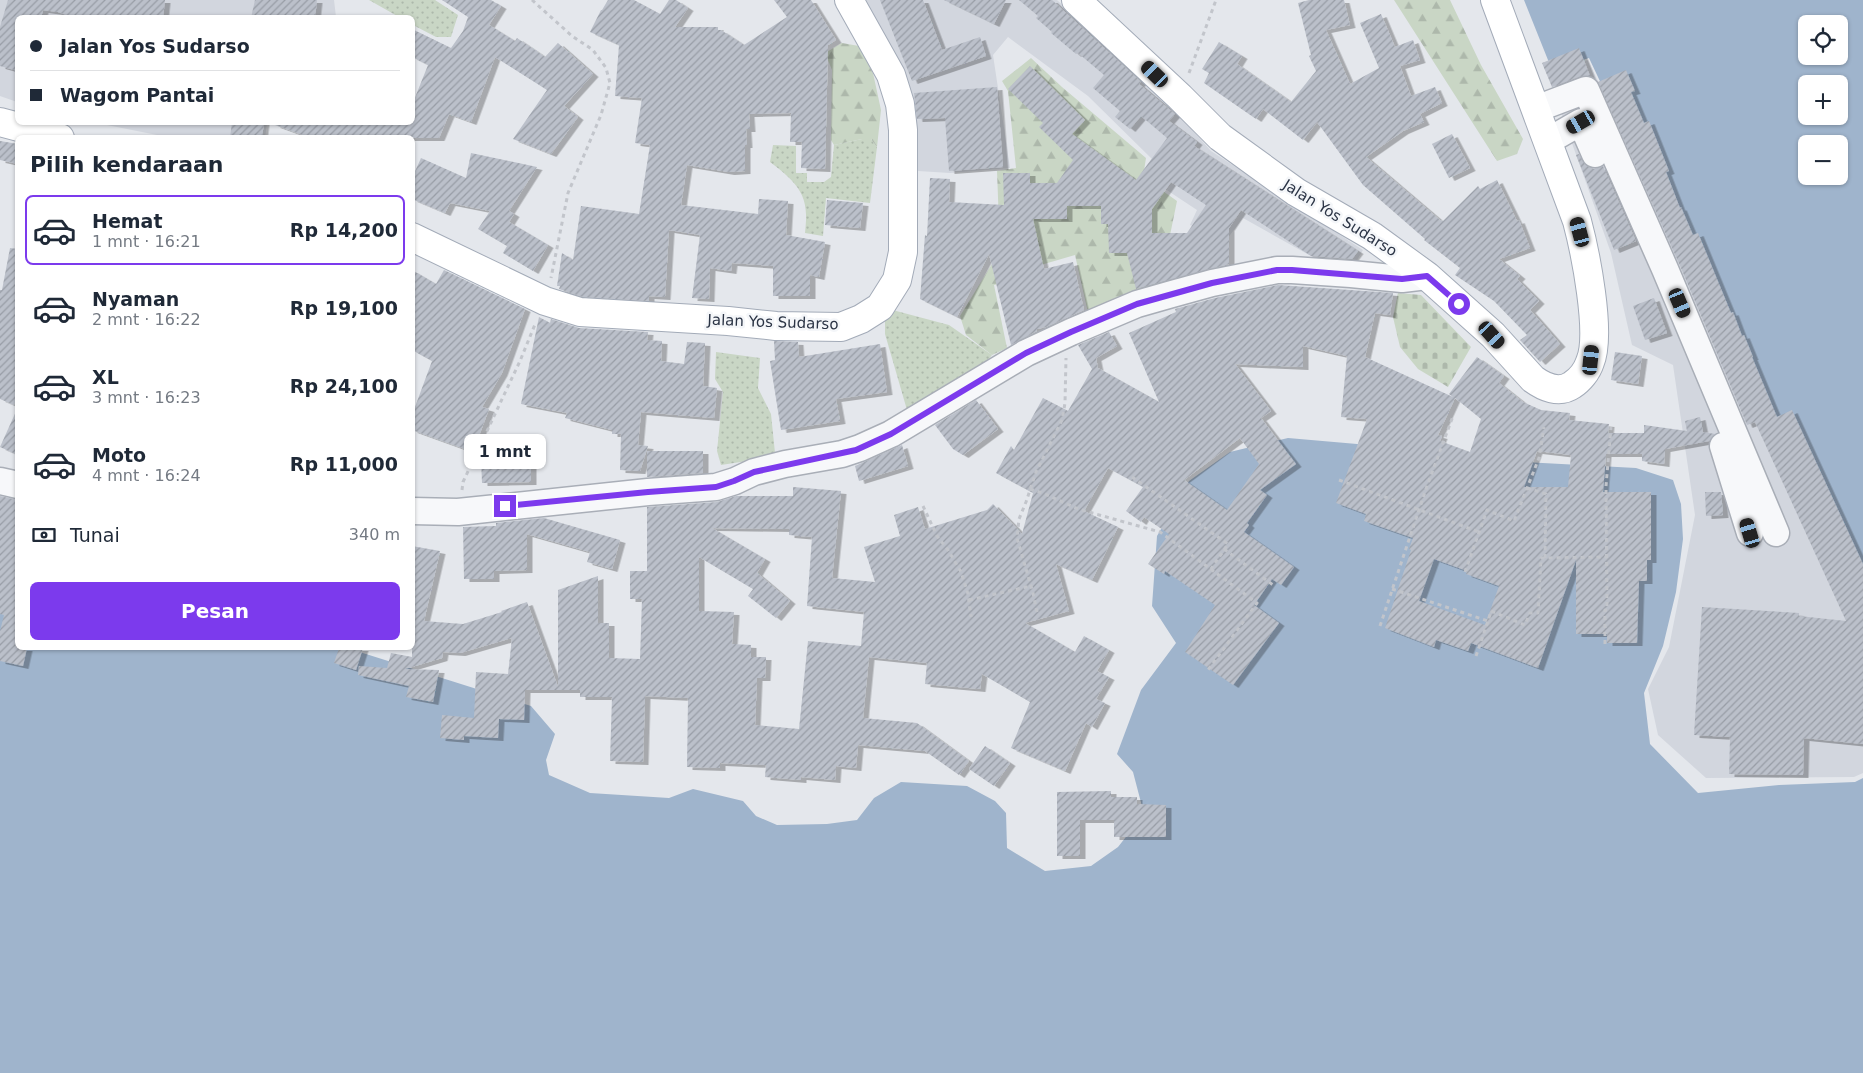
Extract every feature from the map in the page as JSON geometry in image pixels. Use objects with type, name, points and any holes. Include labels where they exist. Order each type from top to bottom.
[{"type":"main road","name":"Jalan Yos Sudarso","points":[[415,244],[545,301],[580,312],[728,321],[776,326],[842,327],[861,319],[880,308],[897,280],[903,252],[903,130],[900,104],[891,75],[849,0]]},
{"type":"main road","name":"Jalan Yos Sudarso","points":[[1076,0],[1220,137],[1289,187],[1372,236],[1427,276],[1492,335],[1533,379],[1540,384],[1557,390],[1568,388],[1577,382],[1585,373],[1591,360],[1592,309],[1588,273],[1577,221],[1495,0]]},
{"type":"main road","points":[[0,122],[49,135]]},
{"type":"street","points":[[1536,109],[1586,90],[1657,272],[1724,426],[1776,533]]},
{"type":"street","points":[[1548,141],[1581,122],[1657,272]]},
{"type":"street","points":[[415,511],[458,512],[648,492],[716,487],[754,472],[784,464],[842,454],[860,448],[891,434],[1003,366],[1064,335],[1137,304],[1212,283],[1277,270],[1334,272],[1402,279],[1427,276]]},
{"type":"street","points":[[1724,426],[1750,533]]},
{"type":"street","points":[[0,481],[15,484]]},
{"type":"path","points":[[458,512],[463,482],[520,361],[545,301],[568,193],[601,115],[610,83],[606,68],[593,50],[572,36],[532,0]]},
{"type":"path","points":[[1180,97],[1216,0]]},
{"type":"path","points":[[1037,612],[1016,538],[1019,518],[1044,453],[1062,420],[1065,403],[1066,353],[1064,335]]},
{"type":"path","points":[[1380,626],[1418,510],[1453,416]]},
{"type":"path","points":[[1465,572],[1487,510],[1514,520],[1538,458],[1544,427]]},
{"type":"path","points":[[1605,644],[1606,486],[1611,427]]},
{"type":"path","points":[[1132,477],[1228,544],[1210,569]]},
{"type":"path","points":[[1339,480],[1479,532]]},
{"type":"path","points":[[1527,488],[1546,494],[1544,558]]},
{"type":"path","points":[[1030,489],[1078,509],[1160,532],[1257,603],[1208,670]]},
{"type":"path","points":[[923,506],[937,536],[961,572],[969,600],[971,617]]},
{"type":"path","points":[[1224,549],[1273,585]]},
{"type":"path","points":[[1476,656],[1491,611],[1525,625],[1530,613],[1538,613],[1541,558],[1607,557]]},
{"type":"path","points":[[969,600],[1031,586]]},
{"type":"path","points":[[1392,589],[1488,621]]},
{"type":"shaded area","points":[[0,0],[334,0],[336,15],[15,15],[15,101],[0,96]]},
{"type":"shaded area","points":[[860,0],[1057,0],[1169,104],[1211,151],[1363,250],[1353,267],[1334,269],[1243,218],[1227,239],[1221,239],[1190,225],[1197,210],[1144,175],[1153,160],[1088,96],[1008,37],[993,55],[1010,168],[950,173],[918,171],[908,120]]},
{"type":"shaded area","points":[[1588,60],[1863,643],[1863,773],[1854,777],[1706,778],[1658,735],[1648,689],[1669,647],[1695,515],[1673,365],[1632,345],[1611,253],[1547,73]]},
{"type":"shaded area","points":[[107,125],[267,125],[265,135],[157,135]]},
{"type":"green space","points":[[369,0],[435,0],[458,15],[451,37],[436,37],[415,26],[415,15],[395,15]]},
{"type":"green space","points":[[1394,0],[1450,0],[1481,65],[1523,139],[1517,154],[1497,161]]},
{"type":"green space","points":[[842,43],[859,46],[873,73],[881,110],[877,147],[871,139],[834,145],[831,140],[832,70],[825,53]]},
{"type":"green space","points":[[1031,58],[1062,87],[1146,158],[1143,177],[1177,201],[1168,245],[1182,286],[1089,317],[1075,255],[1027,269],[1022,279],[994,285],[1007,348],[992,355],[966,335],[960,316],[1000,251],[997,171],[1016,168],[1008,91],[1002,81]]},
{"type":"green space","points":[[871,139],[877,147],[870,203],[826,198],[823,236],[805,233],[806,209],[804,200],[795,184],[770,162],[773,145],[796,146],[796,173],[807,173],[807,182],[824,182],[831,177],[834,145]]},
{"type":"green space","points":[[1398,293],[1421,295],[1471,347],[1448,387],[1418,369],[1400,347],[1393,317]]},
{"type":"green space","points":[[885,308],[949,325],[992,355],[979,371],[907,410],[885,334]]},
{"type":"green space","points":[[716,352],[760,358],[758,388],[771,414],[775,453],[747,461],[721,465],[717,451],[723,392],[715,379]]},
{"type":"water","points":[[1524,0],[1863,0],[1863,638],[1589,58],[1552,70]]},
{"type":"water","points":[[1288,438],[1403,448],[1469,459],[1636,468],[1673,480],[1681,504],[1683,539],[1676,592],[1663,646],[1644,693],[1650,744],[1698,793],[1779,785],[1855,782],[1863,778],[1863,1073],[0,1073],[0,589],[15,638],[15,650],[353,650],[531,706],[555,734],[546,760],[549,775],[590,793],[669,798],[693,789],[743,801],[756,816],[777,825],[827,824],[857,820],[874,798],[901,782],[967,786],[995,801],[1006,813],[1007,848],[1045,871],[1091,866],[1118,847],[1144,814],[1133,772],[1117,754],[1141,690],[1176,643],[1152,606],[1157,536],[1189,481],[1230,452]]},
{"type":"building","points":[[8,0],[165,0],[163,15],[66,15],[43,10],[42,15],[15,15],[15,70],[0,66],[0,27]]},
{"type":"building","points":[[255,0],[317,0],[315,15],[252,15]]},
{"type":"building","points":[[442,0],[491,0],[501,6],[489,25],[515,41],[517,38],[545,57],[558,43],[593,74],[564,106],[578,117],[551,154],[513,139],[547,90],[495,57],[471,122],[449,114],[439,138],[415,138],[415,135],[303,135],[275,125],[415,125],[415,98],[428,65],[415,58],[415,30],[451,48],[463,31],[468,17]]},
{"type":"building","points":[[608,0],[634,0],[660,14],[669,0],[676,0],[688,8],[675,27],[718,27],[718,30],[744,45],[787,17],[774,0],[811,0],[836,40],[828,45],[825,169],[801,168],[802,142],[790,142],[791,113],[749,114],[750,129],[746,129],[745,171],[729,172],[687,165],[681,205],[758,214],[759,199],[788,201],[786,235],[825,242],[819,277],[810,275],[810,296],[773,296],[773,266],[732,263],[731,271],[710,268],[709,299],[692,298],[700,235],[669,230],[665,297],[649,296],[649,301],[583,297],[559,289],[560,286],[557,286],[562,253],[573,260],[581,206],[639,214],[650,145],[635,143],[642,98],[615,96],[619,45],[590,32]]},
{"type":"building","points":[[880,0],[923,0],[942,50],[980,37],[986,56],[912,81]]},
{"type":"building","points":[[944,0],[1006,0],[994,24]]},
{"type":"building","points":[[1019,0],[1052,0],[1141,82],[1139,84],[1175,114],[1169,121],[1197,142],[1194,146],[1358,251],[1352,259],[1311,256],[1241,210],[1229,228],[1229,264],[1136,289],[1127,253],[1109,253],[1108,224],[1101,224],[1101,206],[1067,206],[1067,219],[1033,219],[1044,269],[1073,262],[1084,310],[1046,327],[1037,329],[1037,331],[1011,345],[989,254],[957,317],[920,299],[925,235],[927,236],[930,178],[950,179],[949,202],[1004,205],[1003,173],[1030,173],[1030,183],[1057,183],[1073,160],[1039,127],[1043,123],[1008,89],[1030,66],[1085,120],[1072,134],[1136,180],[1167,138],[1141,116],[1130,129],[1115,117],[1120,111],[1093,88],[1104,75],[1051,33],[1036,18],[1038,16]],"holes":[[[1171,182],[1206,205],[1187,233],[1152,233],[1152,209]]]},
{"type":"building","points":[[1309,0],[1344,0],[1350,25],[1326,30],[1350,84],[1379,68],[1360,23],[1381,14],[1395,47],[1413,40],[1420,60],[1400,66],[1411,96],[1435,87],[1442,103],[1420,114],[1424,122],[1403,131],[1366,157],[1443,221],[1478,186],[1480,189],[1497,180],[1517,221],[1519,220],[1530,248],[1499,259],[1520,276],[1517,279],[1539,301],[1530,310],[1560,344],[1540,362],[1520,340],[1527,335],[1494,301],[1455,275],[1460,268],[1424,240],[1363,185],[1317,122],[1303,140],[1263,109],[1256,119],[1204,83],[1209,73],[1202,69],[1219,42],[1242,56],[1237,64],[1291,102],[1316,71],[1309,56],[1311,55],[1298,3]]},
{"type":"building","points":[[1579,48],[1590,76],[1581,76],[1552,87],[1542,63]]},
{"type":"building","points":[[1626,70],[1635,91],[1631,92],[1644,123],[1649,121],[1669,171],[1666,172],[1680,208],[1693,235],[1698,233],[1731,313],[1733,312],[1742,336],[1744,335],[1777,417],[1792,410],[1863,564],[1863,744],[1804,738],[1803,775],[1729,774],[1730,737],[1694,735],[1702,607],[1799,613],[1799,616],[1846,621],[1755,422],[1747,425],[1681,268],[1598,82]]},
{"type":"building","points":[[997,87],[1003,167],[949,171],[945,118],[917,119],[914,93]]},
{"type":"building","points":[[232,125],[264,125],[262,135],[230,135]]},
{"type":"building","points":[[1452,134],[1470,168],[1449,178],[1432,144]]},
{"type":"building","points":[[0,141],[15,144],[15,163],[0,160]]},
{"type":"building","points":[[471,153],[537,167],[509,211],[514,214],[509,222],[548,245],[533,271],[503,253],[507,246],[478,229],[490,211],[450,203],[445,213],[415,200],[415,171],[421,158],[466,178]]},
{"type":"building","points":[[1579,154],[1587,166],[1594,169],[1603,166],[1636,241],[1614,250],[1576,155]]},
{"type":"building","points":[[827,200],[863,203],[860,228],[825,225]]},
{"type":"building","points":[[10,248],[15,249],[14,405],[0,399],[0,290],[2,290]]},
{"type":"building","points":[[444,270],[525,309],[502,373],[482,407],[489,409],[473,452],[415,431],[415,407],[432,361],[415,352],[415,272],[436,284]]},
{"type":"building","points":[[1278,285],[1393,293],[1390,315],[1375,313],[1365,357],[1453,397],[1449,394],[1477,357],[1504,376],[1499,383],[1523,402],[1541,410],[1570,413],[1569,420],[1609,424],[1608,433],[1644,433],[1644,425],[1687,431],[1685,421],[1700,417],[1703,432],[1715,434],[1709,441],[1665,449],[1664,464],[1642,461],[1642,454],[1606,454],[1603,492],[1651,492],[1651,560],[1647,560],[1647,581],[1639,581],[1637,643],[1607,643],[1607,634],[1576,634],[1576,560],[1538,668],[1471,643],[1468,651],[1436,640],[1434,647],[1385,628],[1411,550],[1409,549],[1413,538],[1364,521],[1366,514],[1336,503],[1367,419],[1341,417],[1347,356],[1303,346],[1303,367],[1235,364],[1271,411],[1261,418],[1296,464],[1260,490],[1267,495],[1247,523],[1249,525],[1244,532],[1294,567],[1281,585],[1272,579],[1254,605],[1279,623],[1233,685],[1185,652],[1215,605],[1165,571],[1164,574],[1148,564],[1169,534],[1144,517],[1141,522],[1126,511],[1143,487],[1108,468],[1084,511],[1118,527],[1092,580],[1056,564],[1069,611],[1025,623],[1075,652],[1084,636],[1109,650],[1097,671],[1109,677],[1096,699],[1105,703],[1092,727],[1086,723],[1065,771],[1011,748],[1030,702],[982,674],[980,689],[925,684],[927,663],[869,657],[863,718],[917,723],[969,761],[959,775],[925,751],[858,745],[856,768],[836,766],[835,780],[801,777],[801,780],[765,777],[766,765],[720,763],[720,768],[687,767],[688,698],[645,696],[643,762],[610,761],[612,697],[580,697],[580,690],[525,690],[524,720],[499,719],[498,738],[464,736],[464,740],[440,738],[442,715],[474,718],[476,672],[508,674],[512,638],[460,653],[443,652],[442,658],[405,669],[439,670],[433,702],[406,697],[409,686],[358,675],[359,666],[387,668],[391,653],[412,657],[412,650],[415,650],[415,547],[440,551],[424,621],[463,624],[527,602],[558,687],[558,590],[598,576],[598,623],[609,623],[609,658],[640,659],[642,599],[630,599],[630,571],[647,571],[647,507],[717,502],[736,496],[793,496],[793,487],[841,491],[832,578],[875,582],[864,547],[900,536],[894,515],[918,507],[925,529],[987,510],[993,504],[1022,534],[1033,493],[996,473],[1011,446],[1014,450],[1043,398],[1068,411],[1092,369],[1078,345],[1109,332],[1117,346],[1096,358],[1098,368],[1159,402],[1129,333],[1176,312],[1175,309],[1215,298]],"holes":[[[1455,398],[1481,419],[1470,452],[1440,441],[1442,436],[1438,435]],[[1240,438],[1259,464],[1227,510],[1184,480]],[[1537,451],[1571,455],[1568,487],[1524,487]],[[712,528],[789,529],[789,535],[812,537],[807,606],[864,612],[861,646],[808,641],[799,729],[755,725],[757,678],[765,678],[766,657],[751,657],[751,645],[732,644],[734,612],[699,611],[699,557],[753,589],[748,596],[776,618],[790,601],[757,573],[765,559]],[[1434,559],[1467,571],[1466,574],[1499,586],[1485,625],[1419,601]]]},
{"type":"building","points":[[1654,298],[1667,333],[1645,340],[1633,306]]},
{"type":"building","points":[[539,317],[550,323],[551,319],[579,328],[648,332],[647,340],[662,341],[661,361],[684,364],[687,342],[705,343],[703,386],[717,388],[714,418],[641,412],[638,445],[648,446],[640,471],[620,470],[621,434],[612,434],[612,430],[565,418],[567,413],[521,404]]},
{"type":"building","points":[[774,341],[798,342],[799,357],[880,344],[887,392],[836,399],[840,421],[781,430],[770,361],[775,360]]},
{"type":"building","points":[[1615,352],[1642,356],[1638,384],[1611,380]]},
{"type":"building","points":[[976,400],[998,429],[963,455],[953,449],[935,425]]},
{"type":"building","points":[[15,414],[15,454],[0,447]]},
{"type":"building","points":[[902,445],[908,466],[859,481],[855,466]]},
{"type":"building","points":[[647,451],[703,451],[703,473],[647,477]]},
{"type":"building","points":[[531,457],[531,482],[482,483],[481,458]]},
{"type":"building","points":[[1705,492],[1721,492],[1723,515],[1706,516]]},
{"type":"building","points":[[0,496],[15,499],[15,650],[27,650],[23,666],[0,661],[0,631],[4,615],[0,614]]},
{"type":"building","points":[[544,518],[620,540],[612,569],[587,562],[590,552],[527,534],[527,570],[494,571],[494,579],[464,579],[463,527],[496,526],[496,523]]},
{"type":"building","points":[[338,650],[362,650],[356,670],[334,663]]},
{"type":"building","points":[[985,746],[1010,763],[994,786],[969,769]]},
{"type":"building","points":[[1111,791],[1111,797],[1137,797],[1137,804],[1166,805],[1166,837],[1114,837],[1114,820],[1080,820],[1080,856],[1057,856],[1057,792]]},
{"type":"route","points":[[505,506],[716,487],[754,472],[784,464],[856,450],[891,434],[1026,353],[1137,304],[1212,283],[1277,270],[1402,279],[1427,276],[1459,304]]}]
